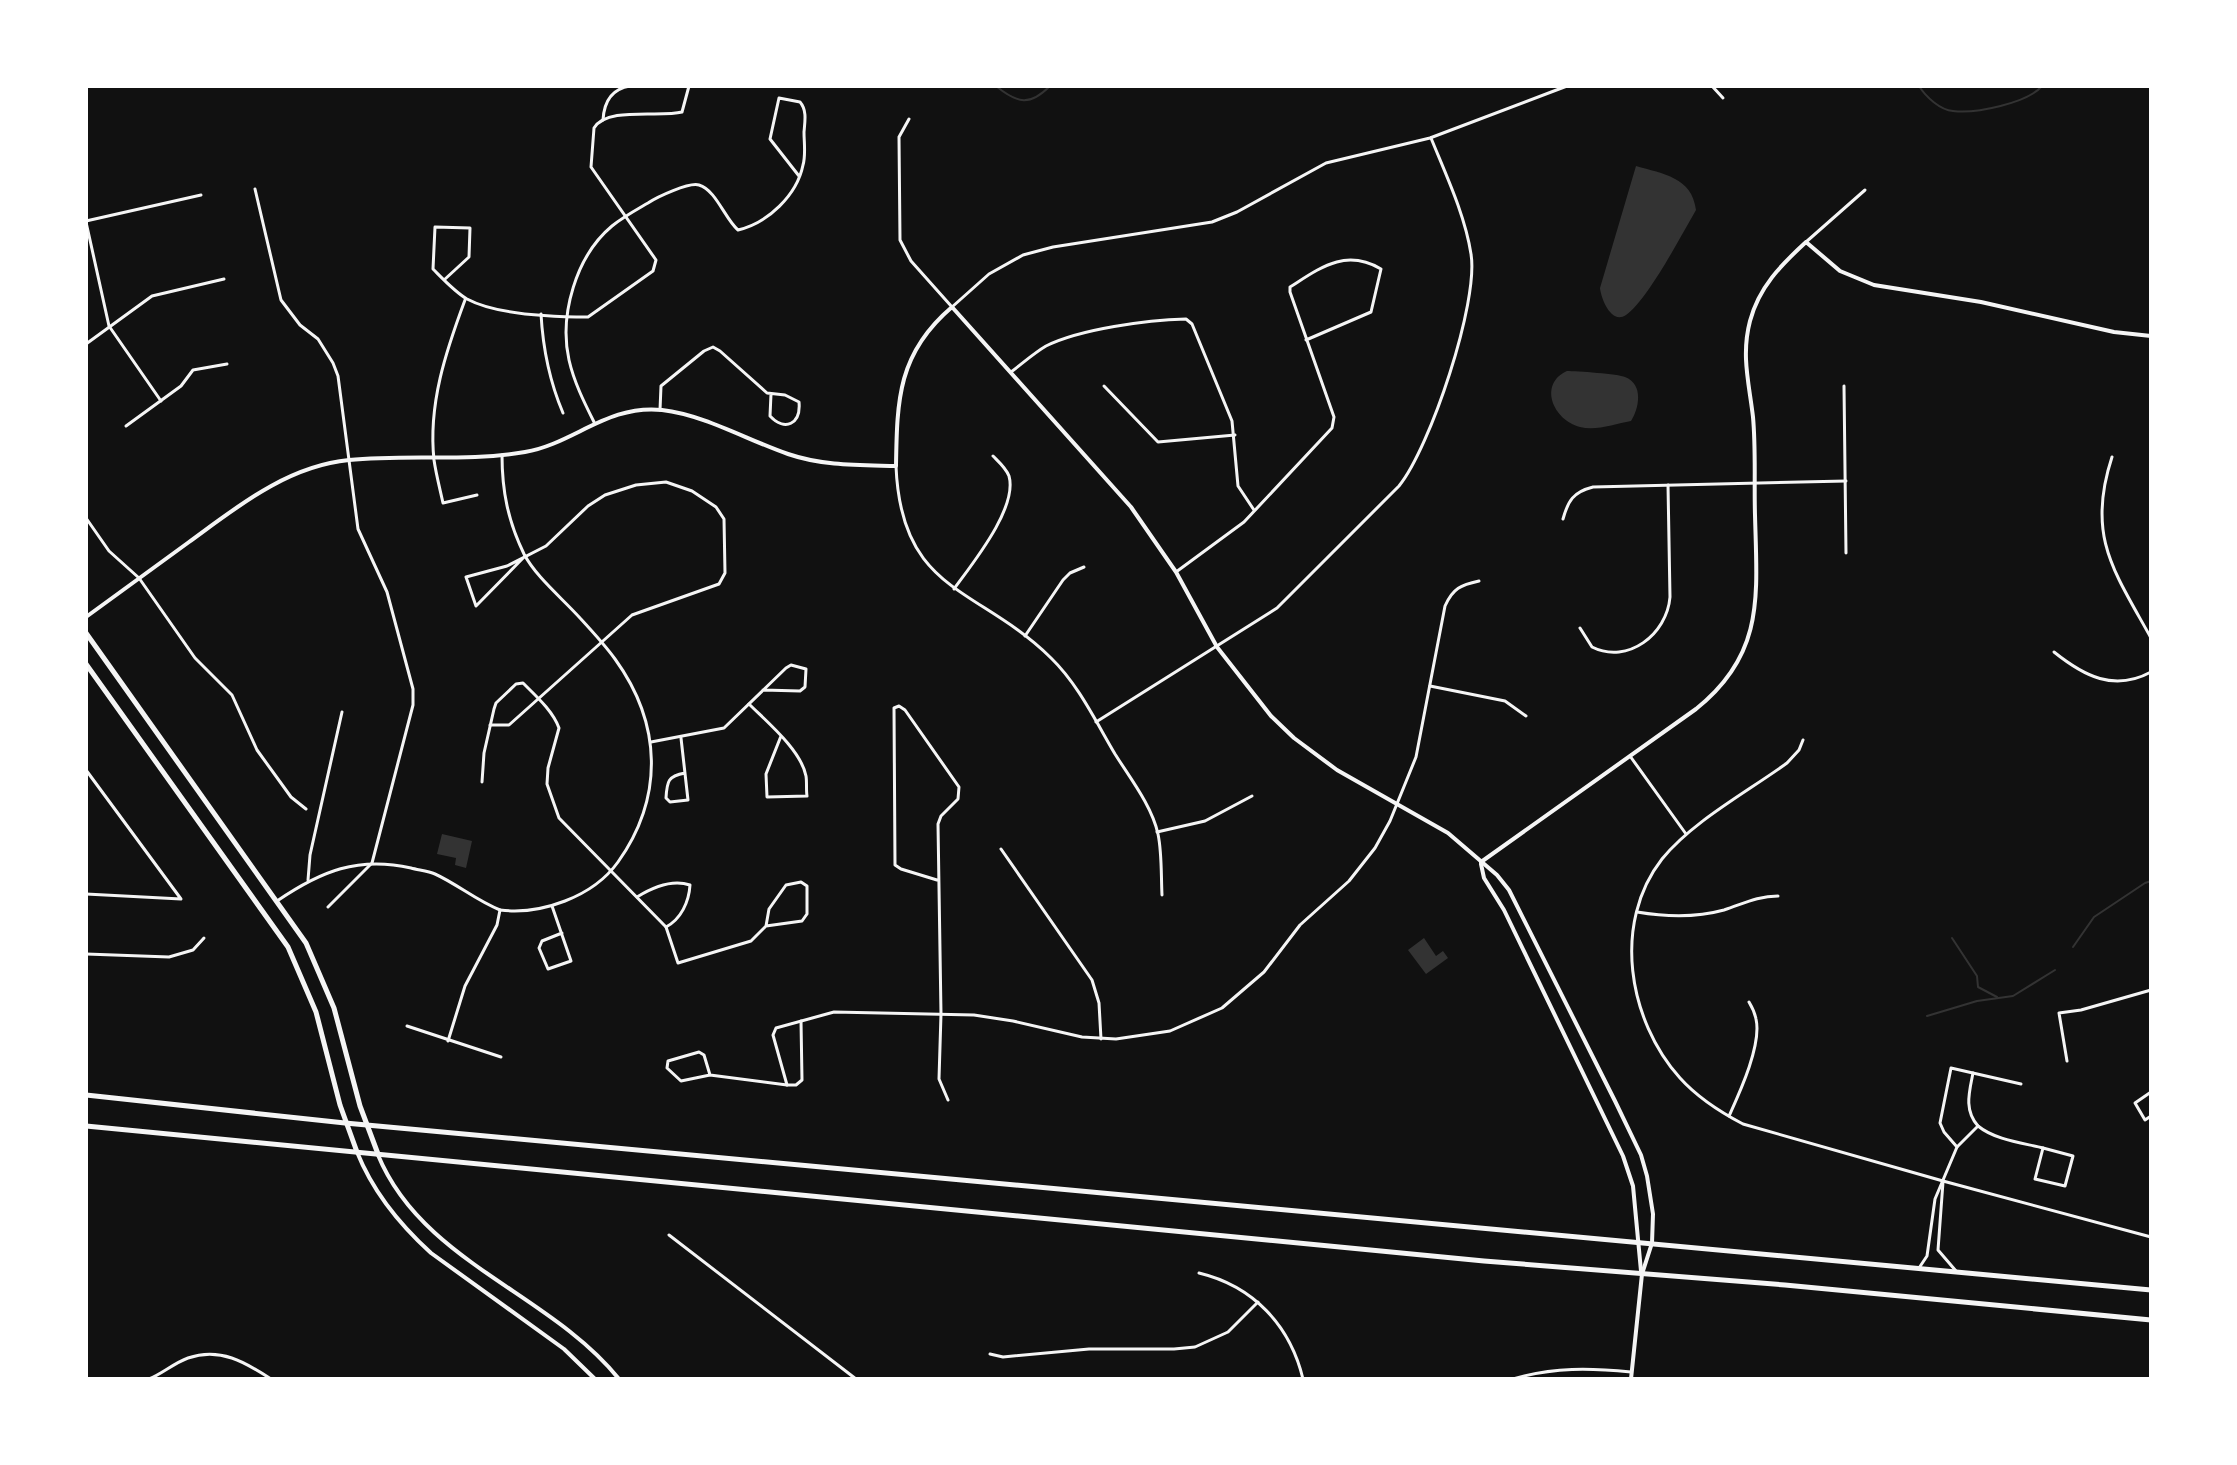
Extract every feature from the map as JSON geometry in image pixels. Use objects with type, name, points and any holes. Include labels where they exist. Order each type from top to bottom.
[{"type":"main road","points":[[86,633],[306,943],[327,990],[365,1124],[378,1154]]},
{"type":"main road","points":[[86,664],[288,947],[316,1012],[345,1123],[357,1152]]},
{"type":"main road","points":[[86,1095],[345,1123],[2151,1290]]},
{"type":"main road","points":[[86,1126],[509,1169],[2151,1320]]},
{"type":"street","points":[[603,120],[611,94],[616,89],[630,86]]},
{"type":"street","points":[[444,280],[469,257],[470,228],[435,227],[433,269],[444,280],[466,298],[488,307],[567,316],[593,315],[653,271],[656,260],[591,167],[594,128],[596,123],[603,120],[646,112],[682,112],[689,86]]},
{"type":"street","points":[[1162,895],[1157,832],[1144,801],[1061,668],[1025,636],[954,589],[928,565],[909,535],[899,501],[896,466],[897,408],[905,372],[923,337],[935,322],[989,274],[1023,255],[1053,247],[1212,222],[1237,212],[1326,163],[1430,138],[1567,86]]},
{"type":"street","points":[[1712,86],[1723,98]]},
{"type":"street","points":[[594,422],[579,392],[569,358],[567,316],[582,267],[595,245],[611,226],[625,217],[655,199],[690,184],[707,189],[738,230],[761,220],[785,202],[799,176],[804,164],[804,105],[779,98],[770,139],[799,176]]},
{"type":"street","points":[[909,119],[899,137],[900,240],[911,261],[1131,507],[1176,572],[1217,647],[1253,696],[1294,738],[1337,770],[1448,833],[1497,875],[1520,909],[1641,1155],[1651,1197],[1652,1243],[1642,1274],[1631,1379]]},
{"type":"street","points":[[1096,722],[1264,617],[1288,598],[1399,486],[1423,446],[1466,314],[1472,277],[1467,235],[1430,138]]},
{"type":"street","points":[[255,189],[281,300],[300,325],[318,339],[338,376],[358,529],[387,592],[413,689],[413,705],[372,863],[328,907]]},
{"type":"street","points":[[1481,862],[1710,698],[1730,676],[1753,627],[1756,602],[1753,421],[1744,366],[1747,332],[1755,307],[1780,266],[1865,190]]},
{"type":"street","points":[[161,401],[109,326],[86,222],[201,195]]},
{"type":"street","points":[[1806,242],[1840,271],[1874,285],[1981,302],[2114,332],[2151,336]]},
{"type":"street","points":[[1176,572],[1254,510],[1332,428],[1334,417],[1306,340],[1290,287],[1341,259],[1351,259],[1381,269],[1371,312],[1306,340]]},
{"type":"street","points":[[86,344],[152,296],[224,279]]},
{"type":"street","points":[[466,298],[444,356],[436,405],[434,459],[443,503],[477,495]]},
{"type":"street","points":[[541,314],[548,375],[563,413]]},
{"type":"street","points":[[1011,372],[1045,347],[1066,338],[1093,331],[1186,319],[1192,324],[1232,421],[1238,486],[1254,510]]},
{"type":"street","points":[[660,410],[661,386],[713,347],[757,386],[771,394],[785,395],[799,402],[798,418],[793,424],[786,426],[777,423],[770,416],[771,394]]},
{"type":"street","points":[[126,426],[181,386],[193,370],[227,364]]},
{"type":"street","points":[[1104,386],[1158,442],[1235,435]]},
{"type":"street","points":[[1844,386],[1846,553]]},
{"type":"street","points":[[86,617],[268,487],[305,470],[349,460],[502,455],[545,447],[594,422],[623,414],[660,410],[685,415],[811,461],[896,466]]},
{"type":"street","points":[[277,901],[308,880],[334,870],[372,863],[434,874],[477,901],[500,910],[527,912],[552,906],[576,895],[611,871],[635,838],[644,816],[651,780],[649,742],[635,692],[614,656],[525,556],[507,514],[502,455]]},
{"type":"street","points":[[954,589],[1008,502],[1010,479],[993,456]]},
{"type":"street","points":[[2112,457],[2101,501],[2104,545],[2115,574],[2151,638]]},
{"type":"street","points":[[1563,519],[1568,502],[1582,490],[1599,486],[1846,481]]},
{"type":"street","points":[[490,725],[509,725],[632,615],[719,584],[725,573],[724,519],[716,507],[692,491],[666,482],[620,489],[595,500],[553,540],[525,556],[493,571],[466,577],[476,606],[525,556]]},
{"type":"street","points":[[1580,628],[1592,647],[1615,652],[1638,647],[1653,636],[1661,625],[1668,612],[1670,597],[1668,485]]},
{"type":"street","points":[[86,518],[109,551],[139,578],[195,658],[232,695],[257,750],[291,797],[306,809]]},
{"type":"street","points":[[1025,636],[1063,580],[1084,567]]},
{"type":"street","points":[[787,1085],[773,1035],[776,1028],[834,1012],[995,1017],[1101,1039],[1132,1039],[1170,1031],[1205,1017],[1237,997],[1264,972],[1300,925],[1362,868],[1375,848],[1416,757],[1448,600],[1460,585],[1479,581]]},
{"type":"street","points":[[2054,652],[2081,672],[2105,681],[2130,681],[2151,672]]},
{"type":"street","points":[[649,742],[724,728],[763,690],[791,665],[806,669],[805,687],[800,691],[763,690]]},
{"type":"street","points":[[482,782],[484,753],[496,703],[516,684],[523,683],[539,699],[559,728],[547,784],[559,818],[666,927],[678,963],[751,941],[766,926],[769,909],[786,885],[801,882],[807,886],[807,914],[802,921],[766,926]]},
{"type":"street","points":[[1430,686],[1505,701],[1526,716]]},
{"type":"street","points":[[749,704],[781,736],[806,774],[807,796],[767,797],[766,774],[781,736]]},
{"type":"street","points":[[937,880],[895,865],[894,708],[899,706],[905,710],[959,787],[958,799],[941,816],[938,824],[939,1079],[948,1100]]},
{"type":"street","points":[[308,880],[310,855],[342,712]]},
{"type":"street","points":[[681,738],[685,773],[688,800],[670,802],[666,798],[668,779],[685,773]]},
{"type":"street","points":[[1803,740],[1799,750],[1787,763],[1686,834],[1653,872],[1637,912],[1632,965],[1637,996],[1647,1026],[1662,1054],[1681,1080],[1702,1099],[1729,1116],[1768,1133],[2151,1237]]},
{"type":"street","points":[[1630,756],[1686,834]]},
{"type":"street","points":[[86,770],[181,899],[86,894]]},
{"type":"street","points":[[1157,832],[1205,821],[1252,796]]},
{"type":"street","points":[[1001,849],[1092,980],[1099,1003],[1101,1039]]},
{"type":"street","points":[[1481,862],[1484,878],[1504,910],[1623,1156],[1633,1186],[1642,1274]]},
{"type":"street","points":[[637,897],[657,886],[681,882],[690,885],[690,894],[677,921],[666,927]]},
{"type":"street","points":[[1637,912],[1698,915],[1727,909],[1756,897],[1778,896]]},
{"type":"street","points":[[552,906],[562,933],[571,961],[548,969],[539,948],[542,941],[562,933]]},
{"type":"street","points":[[448,1041],[465,986],[497,925],[500,910]]},
{"type":"street","points":[[86,954],[169,957],[193,950],[204,938]]},
{"type":"street","points":[[2067,1061],[2059,1013],[2081,1010],[2151,990]]},
{"type":"street","points":[[1729,1116],[1754,1045],[1757,1020],[1749,1002]]},
{"type":"street","points":[[710,1075],[704,1055],[699,1052],[668,1061],[667,1068],[681,1081],[710,1075],[796,1085],[802,1080],[801,1021]]},
{"type":"street","points":[[407,1026],[501,1057]]},
{"type":"street","points":[[1957,1147],[1944,1132],[1940,1113],[1951,1068],[2021,1084]]},
{"type":"street","points":[[1973,1073],[1968,1105],[1978,1126],[2007,1139],[2043,1148],[2073,1156],[2065,1186],[2035,1179],[2043,1148]]},
{"type":"street","points":[[2151,1092],[2135,1103],[2145,1120],[2151,1116]]},
{"type":"street","points":[[1919,1268],[1926,1260],[1932,1210],[1957,1147],[1978,1126]]},
{"type":"street","points":[[357,1152],[367,1176],[385,1204],[416,1240],[564,1349],[595,1379]]},
{"type":"street","points":[[378,1154],[394,1185],[428,1227],[467,1259],[577,1335],[619,1379]]},
{"type":"street","points":[[1943,1181],[1938,1250],[1956,1271]]},
{"type":"street","points":[[669,1235],[856,1379]]},
{"type":"street","points":[[1199,1273],[1233,1285],[1258,1302],[1285,1333],[1303,1379]]},
{"type":"street","points":[[990,1354],[1003,1357],[1089,1349],[1195,1347],[1228,1332],[1258,1302]]},
{"type":"street","points":[[149,1379],[188,1358],[215,1354],[240,1359],[271,1379]]},
{"type":"street","points":[[1513,1379],[1573,1367],[1631,1372]]},
{"type":"shaded area","points":[[1636,166],[1666,175],[1682,184],[1689,190],[1696,210],[1644,296],[1621,317],[1608,309],[1600,288]]},
{"type":"shaded area","points":[[1567,371],[1615,375],[1631,380],[1638,397],[1631,421],[1586,428],[1562,417],[1556,410],[1551,393],[1558,377]]},
{"type":"shaded area","points":[[442,834],[472,841],[466,868],[455,865],[456,858],[437,854]]},
{"type":"shaded area","points":[[1424,938],[1436,956],[1443,951],[1448,958],[1426,974],[1408,950]]},
{"type":"waterway","points":[[996,86],[1024,100],[1036,97],[1050,86]]},
{"type":"waterway","points":[[1919,86],[1938,106],[1963,111],[2013,102],[2042,86]]},
{"type":"waterway","points":[[2073,947],[2094,917],[2151,881]]},
{"type":"waterway","points":[[1952,938],[1977,976],[1978,987],[1997,997]]},
{"type":"waterway","points":[[1927,1016],[1977,1001],[2013,996],[2055,970]]}]
